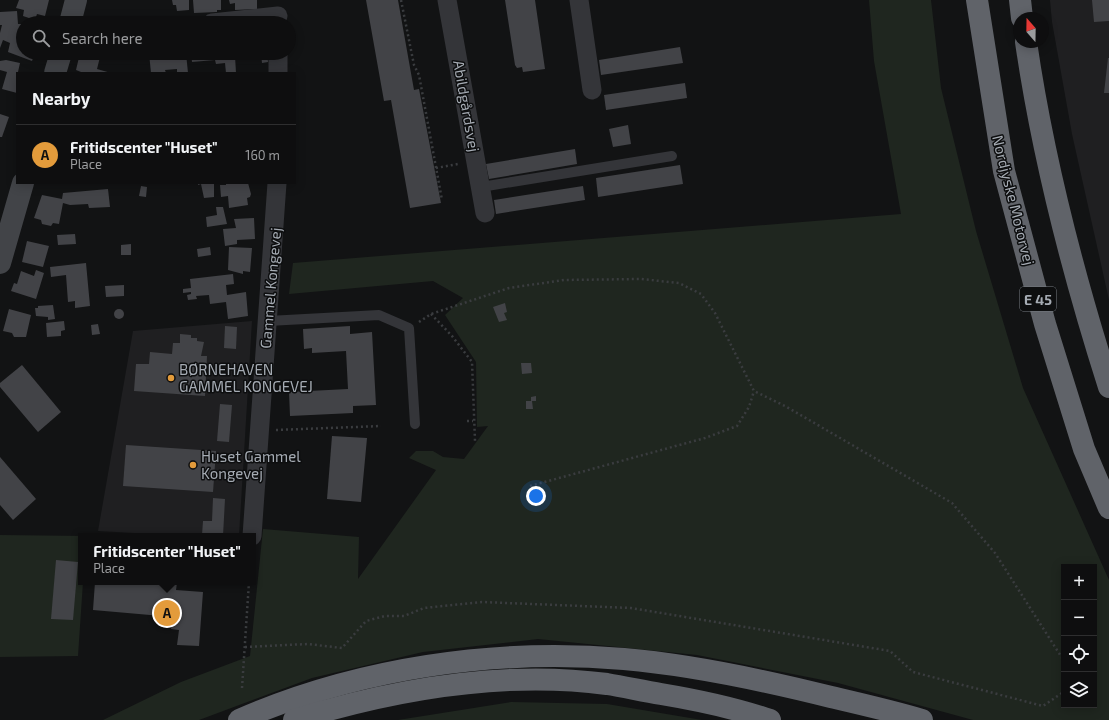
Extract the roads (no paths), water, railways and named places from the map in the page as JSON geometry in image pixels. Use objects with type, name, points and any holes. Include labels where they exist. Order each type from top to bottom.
[{"type":"highway","points":[[967,0],[989,84]]},
{"type":"highway","name":"Nordjyske Motorvej","points":[[976,0],[1004,171],[1045,324],[1084,448],[1109,508]]},
{"type":"highway","points":[[1020,0],[1021,12]]},
{"type":"highway","name":"E 45","points":[[1027,48],[1052,184],[1082,300],[1109,386]]},
{"type":"highway","points":[[239,720],[315,692],[375,676],[436,665],[475,660],[561,656],[623,659],[685,666],[786,686],[922,720]]},
{"type":"highway","points":[[294,720],[348,703],[412,690],[476,682],[541,680],[606,684],[688,699],[770,720]]},
{"type":"main road","points":[[72,16],[76,0]]},
{"type":"main road","points":[[55,72],[59,60]]},
{"type":"main road","points":[[0,262],[23,184]]},
{"type":"street","name":"Abildgårdsvej","points":[[447,0],[485,213]]},
{"type":"street","points":[[579,0],[592,90]]},
{"type":"street","points":[[259,16],[279,13]]},
{"type":"street","points":[[278,60],[278,72]]},
{"type":"street","name":"Gammel Kongevej","points":[[252,533],[277,184]]},
{"type":"lane","points":[[481,187],[672,156]]},
{"type":"lane","points":[[268,321],[379,315],[409,328],[416,424]]},
{"type":"place","name":"BØRNEHAVEN GAMMEL KONGEVEJ","points":[[171,378]]},
{"type":"place","name":"Huset Gammel Kongevej","points":[[193,465]]},
{"type":"place","name":"Fritidscenter \"Huset\"","points":[[167,613]]}]
